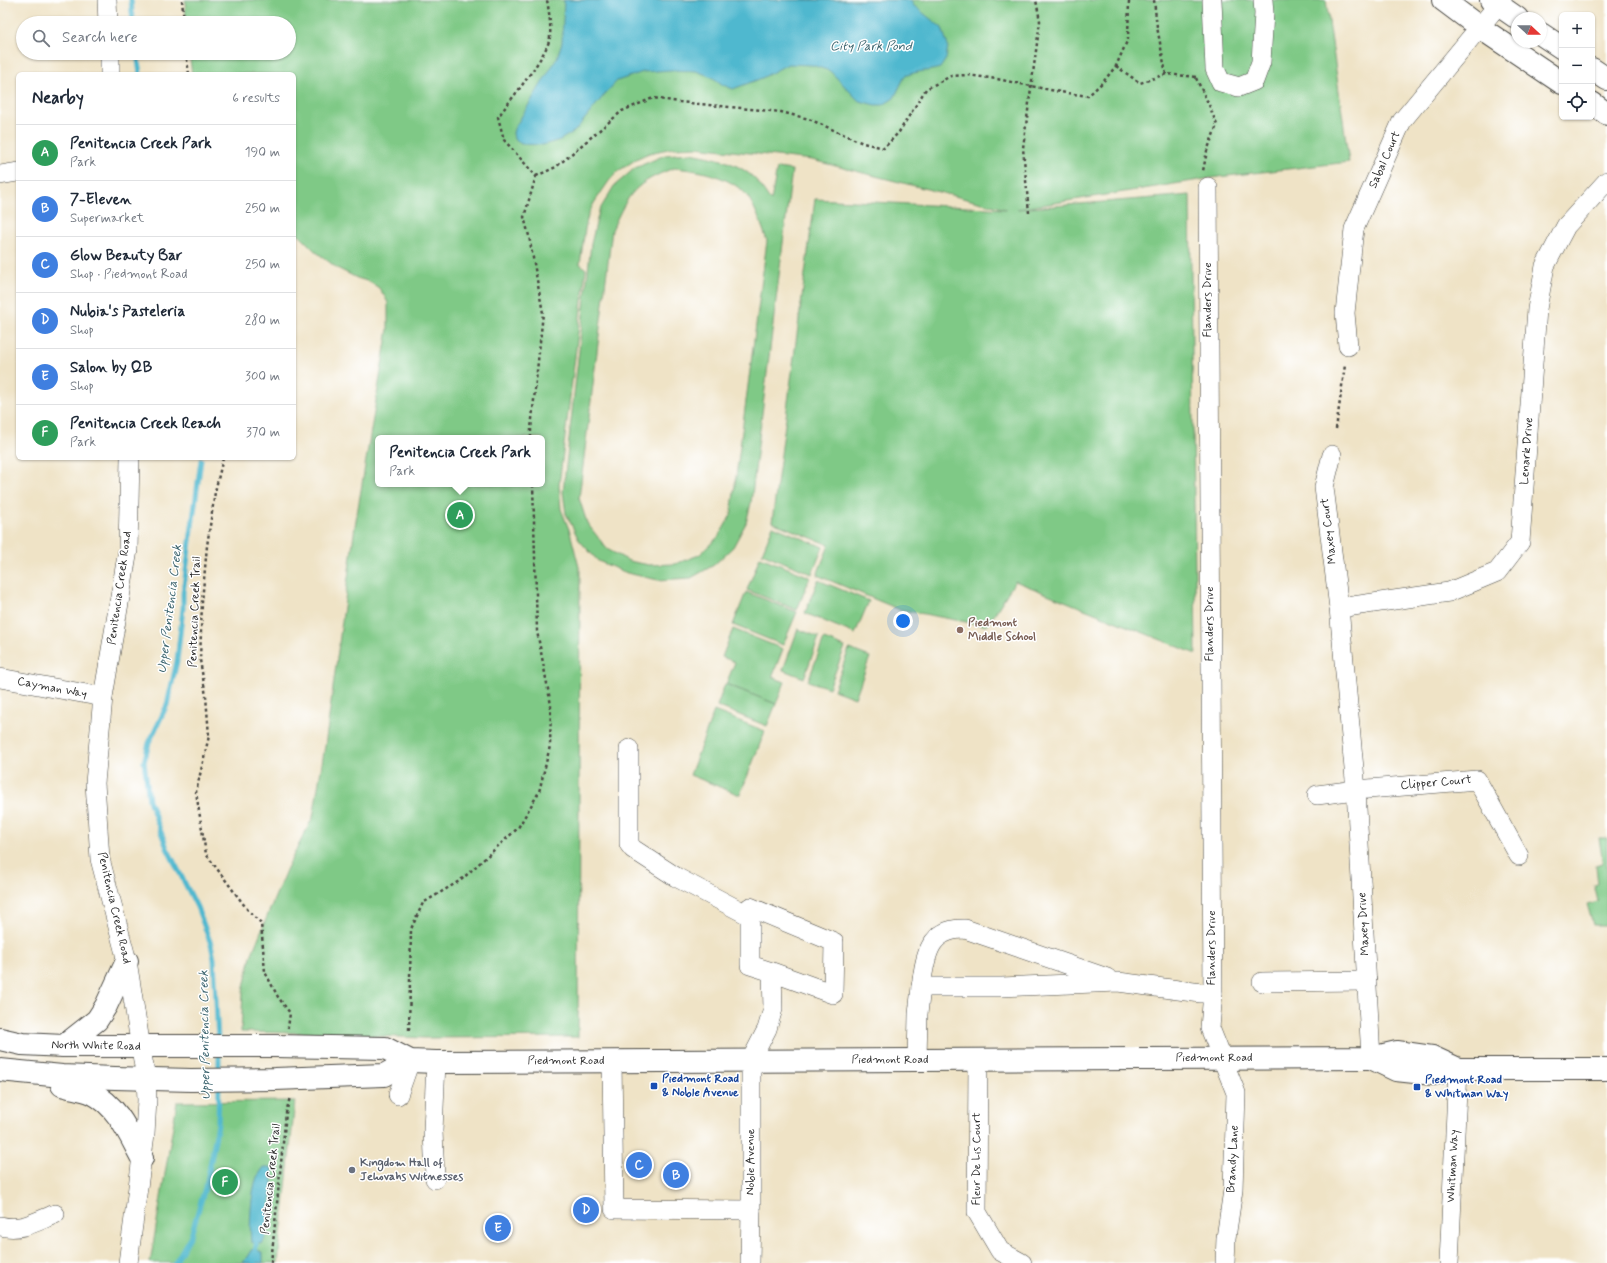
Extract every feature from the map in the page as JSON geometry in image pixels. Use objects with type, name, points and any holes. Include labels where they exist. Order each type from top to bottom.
[{"type":"main road","points":[[1443,0],[1479,27],[1559,81]]},
{"type":"main road","points":[[1497,2],[1511,13]]},
{"type":"main road","points":[[1547,38],[1559,46]]},
{"type":"main road","points":[[1595,71],[1607,80]]},
{"type":"main road","points":[[1595,105],[1607,114]]},
{"type":"main road","points":[[64,1046],[97,1020],[106,1006],[127,961]]},
{"type":"main road","name":"North White Road","points":[[0,1039],[22,1044],[64,1046],[192,1046]]},
{"type":"main road","name":"Piedmont Road","points":[[192,1046],[385,1048],[410,1061],[436,1062],[1371,1058],[1397,1052],[1432,1057],[1458,1069],[1607,1069]]},
{"type":"main road","points":[[0,1070],[39,1074],[146,1079],[275,1079],[384,1075],[410,1061]]},
{"type":"main road","points":[[39,1074],[61,1085],[91,1093],[110,1105],[124,1124],[142,1158]]},
{"type":"street","points":[[107,0],[108,16]]},
{"type":"street","points":[[1212,0],[1215,69],[1221,82],[1239,87],[1254,81],[1261,62],[1264,13],[1263,0]]},
{"type":"street","name":"Sabal Court","points":[[1348,346],[1345,313],[1354,229],[1402,121],[1479,27],[1497,2]]},
{"type":"street","points":[[110,60],[110,72]]},
{"type":"street","points":[[0,175],[16,172]]},
{"type":"street","name":"Flanders Drive","points":[[1205,181],[1213,993],[1210,1028],[1222,1058]]},
{"type":"street","name":"Lenark Drive","points":[[1339,608],[1449,592],[1497,572],[1520,542],[1537,309],[1545,266],[1566,226],[1607,181]]},
{"type":"street","name":"Maxey Court","points":[[1332,455],[1324,487],[1339,608]]},
{"type":"street","name":"Penitencia Creek Road","points":[[128,1263],[142,1158],[147,1100],[146,1079],[127,961],[100,859],[95,784],[103,697],[128,550],[130,460]]},
{"type":"street","name":"Maxey Drive","points":[[1339,608],[1356,790],[1371,1058]]},
{"type":"street","name":"Cayman Way","points":[[0,678],[103,697]]},
{"type":"street","points":[[629,749],[629,844],[632,849],[676,877],[750,916]]},
{"type":"street","name":"Clipper Court","points":[[1356,790],[1477,780],[1519,856]]},
{"type":"street","points":[[1317,795],[1356,790]]},
{"type":"street","points":[[750,907],[834,942],[833,994],[772,972],[750,965],[750,907]]},
{"type":"street","points":[[917,1060],[918,1014],[924,961],[930,945],[944,932],[957,928],[965,929],[1118,982]]},
{"type":"street","points":[[751,1060],[767,1029],[773,1009],[772,972]]},
{"type":"street","points":[[1262,982],[1367,981]]},
{"type":"street","points":[[921,987],[1002,987],[1118,982],[1201,993],[1213,993]]},
{"type":"street","name":"Brandy Lane","points":[[1222,1058],[1236,1093],[1233,1190],[1226,1238],[1226,1263]]},
{"type":"street","name":"Noble Avenue","points":[[750,1263],[751,1060]]},
{"type":"street","name":"Fleur De Lis Court","points":[[978,1060],[977,1212],[1000,1251],[1022,1263]]},
{"type":"street","points":[[398,1095],[410,1061]]},
{"type":"street","points":[[612,1061],[614,1208],[751,1210]]},
{"type":"street","points":[[435,1179],[433,1132],[436,1062]]},
{"type":"street","name":"Whitman Way","points":[[1449,1263],[1458,1069]]},
{"type":"street","points":[[0,1226],[8,1228],[25,1227],[55,1214]]},
{"type":"path","points":[[182,0],[183,16]]},
{"type":"path","points":[[536,176],[504,140],[498,117],[541,58],[550,38],[550,18],[547,0]]},
{"type":"path","points":[[1029,213],[1022,148],[1040,21],[1036,0]]},
{"type":"path","points":[[531,435],[543,313],[529,236],[524,217],[536,176],[556,167],[622,111],[653,98],[781,112],[809,119],[863,143],[884,148],[899,132],[926,89],[951,76],[967,75],[997,79],[1031,87],[1088,96],[1103,82],[1116,66],[1128,39],[1129,0]]},
{"type":"path","points":[[1154,0],[1157,27],[1166,74]]},
{"type":"path","points":[[187,60],[189,72]]},
{"type":"path","points":[[1116,66],[1140,84],[1166,74],[1196,78],[1202,73],[1215,69]]},
{"type":"path","points":[[1196,78],[1217,126],[1207,151],[1205,181]]},
{"type":"path","points":[[1336,429],[1345,365]]},
{"type":"path","name":"Penitencia Creek Trail","points":[[223,460],[215,492],[207,546],[202,602],[200,660],[206,696],[209,736],[196,792],[206,854],[247,910],[261,923],[265,972],[278,997],[290,1013],[288,1028]]},
{"type":"path","points":[[409,1030],[411,929],[423,903],[461,880],[518,828],[539,792],[550,746],[551,705],[537,631],[533,487]]},
{"type":"path","name":"Penitencia Creek Trail","points":[[271,1263],[286,1113],[290,1097]]},
{"type":"green space","points":[[185,0],[1326,0],[1349,162],[1218,177],[1017,209],[1190,195],[1196,654],[1015,581],[987,626],[898,609],[817,575],[829,545],[772,522],[815,199],[1006,209],[812,160],[696,147],[673,148],[649,153],[638,158],[617,172],[594,203],[588,215],[585,229],[580,264],[586,269],[559,485],[561,509],[570,532],[580,571],[578,1037],[425,1038],[241,1032],[243,992],[251,956],[286,870],[313,817],[325,746],[355,526],[388,329],[388,303],[379,288],[370,282],[357,278],[337,268],[315,251],[296,232],[296,72],[192,72],[190,60],[296,60],[296,16],[186,16]]},
{"type":"green space","points":[[690,153],[725,161],[742,169],[756,180],[771,201],[777,168],[792,170],[751,503],[746,523],[733,547],[714,565],[691,578],[658,580],[627,573],[598,561],[579,540],[566,514],[563,492],[591,244],[599,211],[614,186],[635,168],[665,155]],"holes":[[[674,168],[719,177],[743,191],[751,201],[767,241],[731,515],[719,536],[699,555],[675,564],[649,565],[629,561],[607,549],[587,523],[579,498],[612,230],[623,206],[635,190],[661,173]]]},
{"type":"green space","points":[[773,526],[823,547],[812,574],[762,553]]},
{"type":"green space","points":[[760,557],[810,577],[797,610],[747,590]]},
{"type":"green space","points":[[818,580],[869,601],[855,634],[805,613]]},
{"type":"green space","points":[[746,592],[797,612],[783,645],[733,625]]},
{"type":"green space","points":[[733,629],[783,649],[772,677],[785,682],[776,704],[726,684],[735,662],[722,657]]},
{"type":"green space","points":[[798,629],[819,637],[804,678],[783,670]]},
{"type":"green space","points":[[824,639],[845,647],[829,688],[808,681]]},
{"type":"green space","points":[[849,649],[870,657],[855,698],[834,690]]},
{"type":"green space","points":[[725,684],[776,704],[767,726],[717,706]]},
{"type":"green space","points":[[714,711],[765,731],[740,795],[690,775]]},
{"type":"green space","points":[[1599,838],[1607,838],[1607,925],[1593,925],[1587,904],[1598,901],[1594,885],[1598,884],[1596,866],[1603,864]]},
{"type":"green space","points":[[295,1101],[278,1263],[150,1263],[177,1102]]},
{"type":"water","name":"City Park Pond","points":[[564,0],[911,0],[913,5],[942,28],[948,46],[946,59],[940,68],[905,76],[894,98],[883,105],[875,105],[859,101],[830,71],[812,65],[788,64],[762,78],[733,89],[723,85],[712,77],[696,71],[671,70],[643,72],[617,81],[575,131],[560,140],[543,145],[521,144],[514,139],[514,129],[557,58],[562,42]]},
{"type":"water","points":[[264,1167],[271,1167],[273,1173],[267,1234],[262,1244],[251,1242],[250,1219],[255,1183]]},
{"type":"water","points":[[252,1249],[260,1251],[263,1255],[263,1263],[243,1263]]},
{"type":"waterway","name":"Upper Penitencia Creek","points":[[131,0],[132,16]]},
{"type":"waterway","name":"Upper Penitencia Creek","points":[[138,60],[140,72]]},
{"type":"waterway","name":"Upper Penitencia Creek","points":[[201,460],[183,593],[183,608],[177,661],[167,705],[149,743],[144,762],[149,800],[167,848],[197,907],[211,944],[214,959],[218,1041]]},
{"type":"waterway","name":"Upper Penitencia Creek","points":[[219,1051],[219,1075]]},
{"type":"waterway","name":"Upper Penitencia Creek","points":[[175,1263],[191,1235],[207,1181],[218,1124],[219,1085]]},
{"type":"waterway","points":[[254,1263],[257,1236]]},
{"type":"place","name":"Penitencia Creek Park","points":[[460,515]]},
{"type":"place","name":"Piedmont Middle School","points":[[960,630]]},
{"type":"place","name":"Piedmont Road & Noble Avenue","points":[[654,1086]]},
{"type":"place","name":"Piedmont Road & Whitman Way","points":[[1417,1087]]},
{"type":"place","name":"Glow Beauty Bar","points":[[639,1165]]},
{"type":"place","name":"Kingdom Hall of Jehovahs Witnesses","points":[[352,1170]]},
{"type":"place","name":"7-Eleven","points":[[676,1175]]},
{"type":"place","name":"Penitencia Creek Reach","points":[[225,1182]]},
{"type":"place","name":"Nubia's Pasteleria","points":[[586,1210]]},
{"type":"place","name":"Salon by QB","points":[[498,1228]]}]
